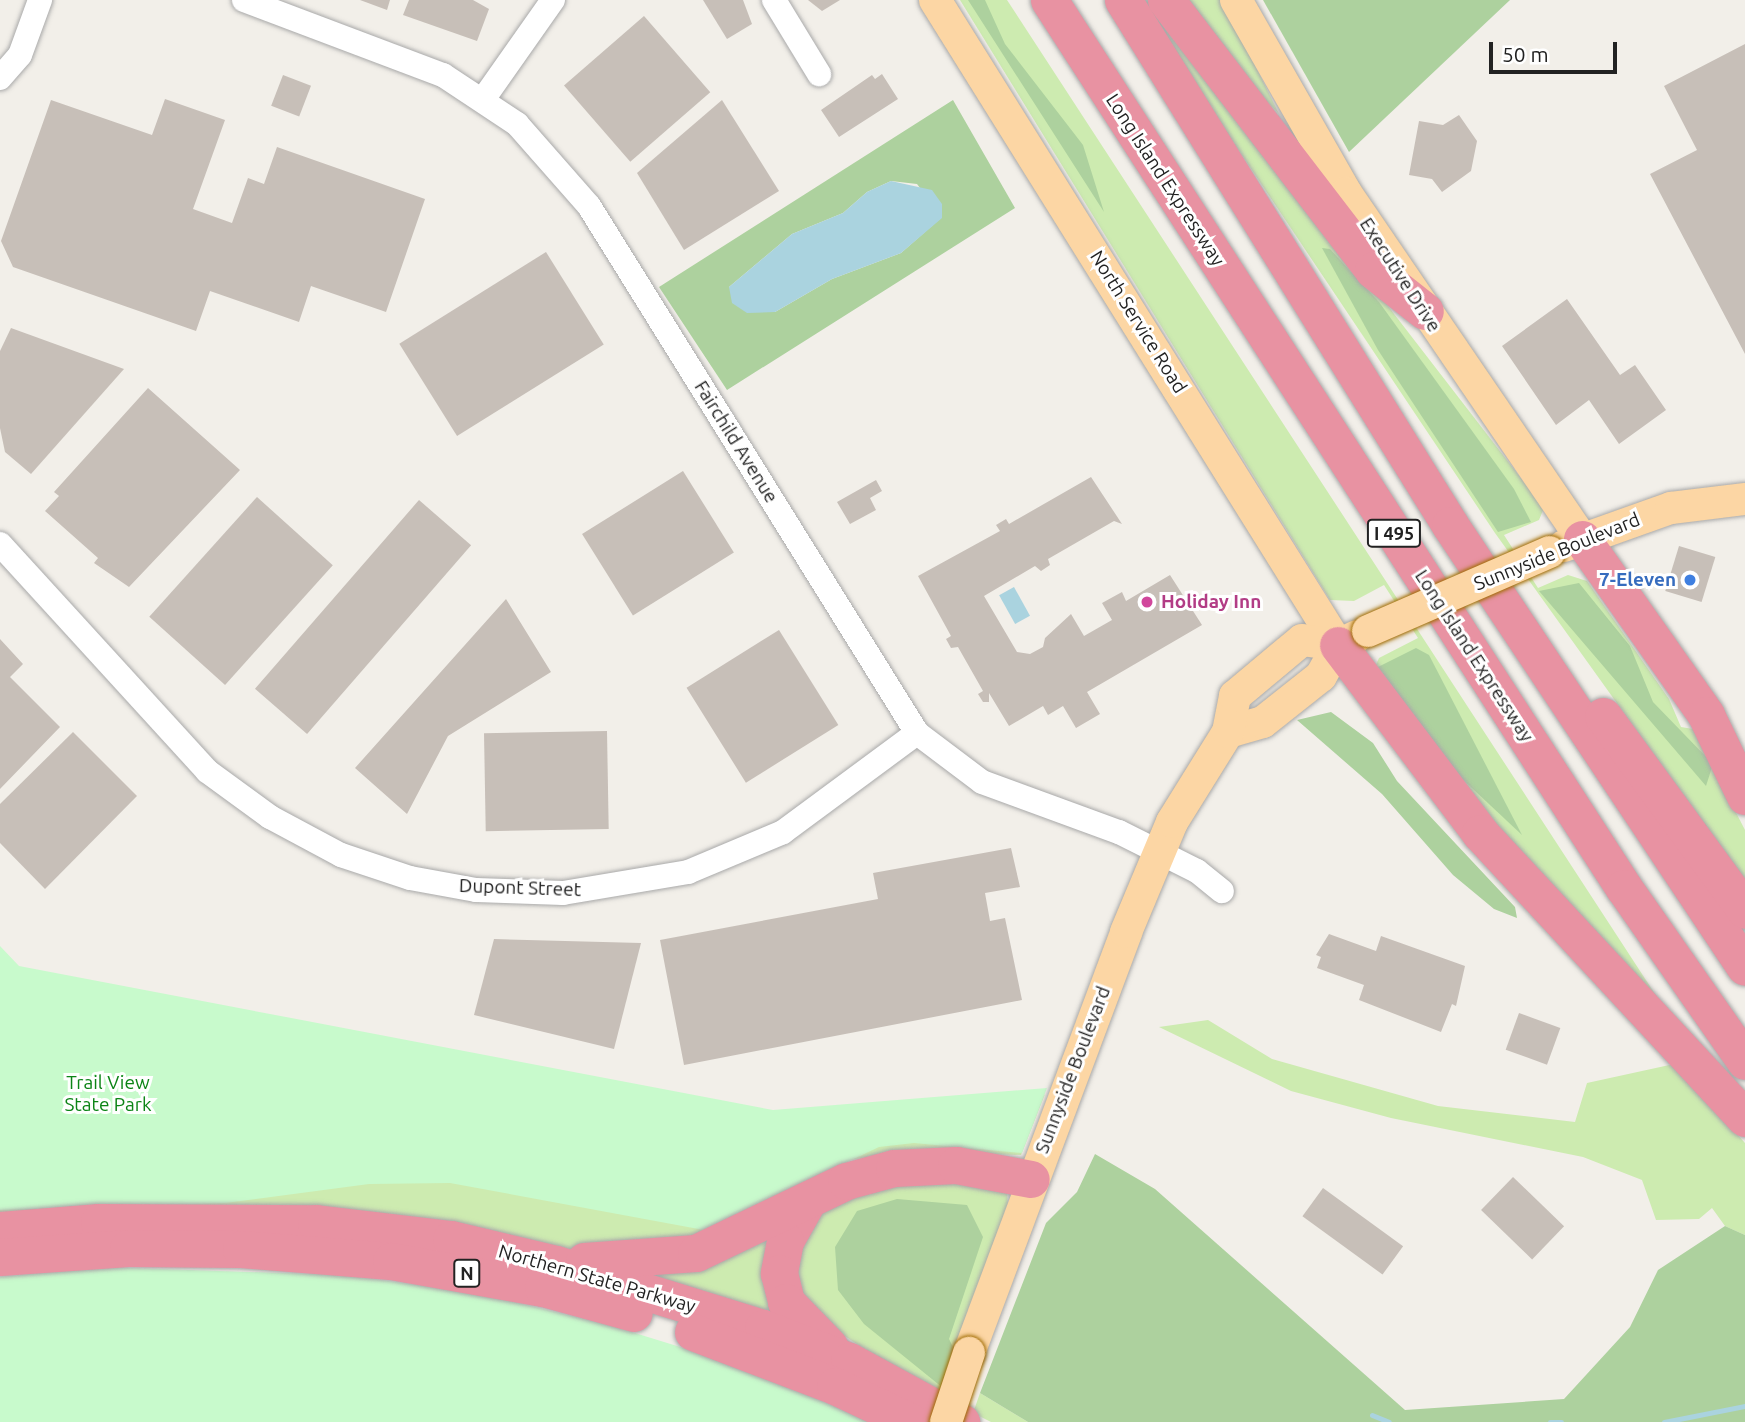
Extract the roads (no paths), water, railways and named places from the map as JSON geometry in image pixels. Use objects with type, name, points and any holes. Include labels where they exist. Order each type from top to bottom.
[{"type":"highway","name":"Long Island Expressway","points":[[1049,0],[1624,888],[1745,1061]]},
{"type":"highway","name":"I 495","points":[[1123,0],[1521,631],[1745,967]]},
{"type":"highway","points":[[1166,0],[1373,270],[1425,311]]},
{"type":"highway","points":[[1566,545],[1706,715],[1745,796]]},
{"type":"highway","points":[[1521,631],[1572,673],[1745,910]]},
{"type":"highway","points":[[1353,638],[1479,833],[1745,1118]]},
{"type":"highway","points":[[556,1264],[696,1253],[846,1181],[920,1165],[956,1165],[1031,1179]]},
{"type":"highway","points":[[807,1202],[785,1241],[782,1287],[810,1333],[849,1362]]},
{"type":"highway","name":"Northern State Parkway","points":[[0,1230],[99,1222],[316,1223],[451,1239],[556,1264],[764,1328],[849,1362],[961,1422]]},
{"type":"highway","name":"Northern State Parkway","points":[[0,1257],[128,1248],[241,1249],[463,1272],[642,1315],[734,1345],[911,1422]]},
{"type":"main road","name":"North Service Road","points":[[935,0],[1353,638]]},
{"type":"main road","name":"Executive Drive","points":[[1236,0],[1305,125],[1425,311],[1566,545]]},
{"type":"main road","name":"Sunnyside Boulevard","points":[[946,1422],[1031,1179],[1159,852],[1199,773],[1228,732],[1235,696],[1302,639],[1353,638],[1566,545],[1671,508],[1745,499]]},
{"type":"street","points":[[0,78],[20,55],[40,0]]},
{"type":"street","name":"Fairchild Avenue","points":[[244,0],[399,57],[484,99],[546,153],[589,206],[917,733],[982,782],[1159,852],[1222,891]]},
{"type":"street","points":[[774,0],[819,74]]},
{"type":"street","points":[[484,99],[540,4]]},
{"type":"street","name":"Dupont Street","points":[[0,544],[207,771],[294,830],[341,855],[410,878],[476,890],[563,893],[688,872],[783,832],[917,733]]},
{"type":"water","points":[[891,181],[932,190],[942,204],[942,218],[901,253],[832,279],[775,312],[747,313],[732,303],[729,287],[792,234],[843,213],[867,192]]},
{"type":"water","points":[[1014,587],[1030,616],[1015,624],[999,595]]},
{"type":"waterway","points":[[1664,1422],[1745,1406]]},
{"type":"waterway","points":[[1372,1415],[1389,1422]]},
{"type":"waterway","points":[[1550,1422],[1561,1422]]},
{"type":"place","name":"7-Eleven","points":[[1690,580]]},
{"type":"place","name":"Holiday Inn","points":[[1147,602]]},
{"type":"park label","name":"Trail View State Park","points":[[108,1094]]}]
